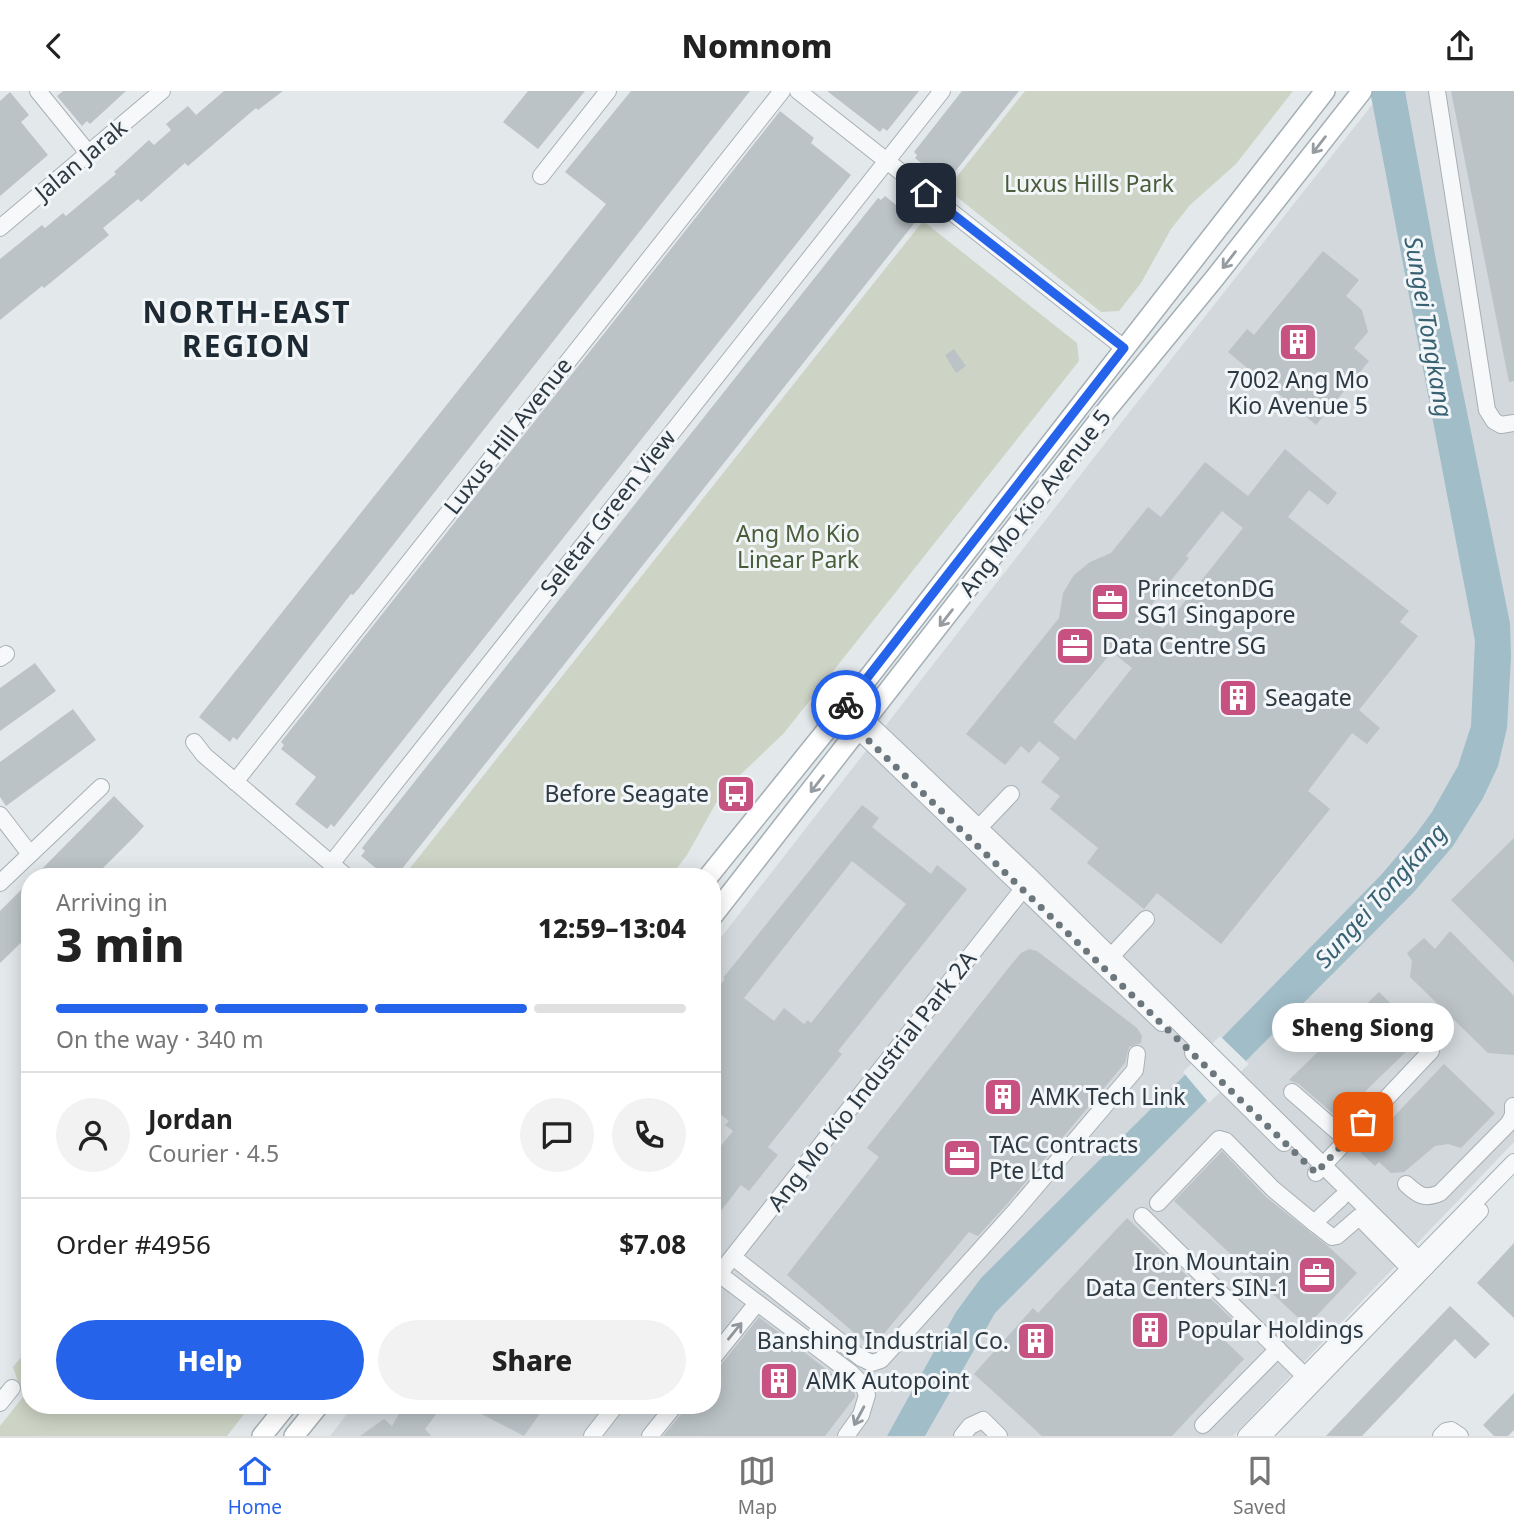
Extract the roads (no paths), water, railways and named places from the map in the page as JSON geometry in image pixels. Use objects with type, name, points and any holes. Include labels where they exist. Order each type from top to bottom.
[{"type":"main road","name":"Ang Mo Kio Avenue 5","points":[[715,868],[844,708],[1325,91]]},
{"type":"main road","name":"Ang Mo Kio Avenue 5","points":[[721,906],[1101,417],[1362,91]]},
{"type":"main road","points":[[262,1436],[280,1414]]},
{"type":"main road","points":[[294,1436],[312,1414]]},
{"type":"street","points":[[38,91],[89,154]]},
{"type":"street","name":"Jalan Jarak","points":[[0,228],[162,91]]},
{"type":"street","points":[[541,176],[608,91]]},
{"type":"street","name":"Luxus Hill Avenue","points":[[235,782],[782,91]]},
{"type":"street","points":[[798,91],[1124,348]]},
{"type":"street","name":"Seletar Green View","points":[[331,864],[942,91]]},
{"type":"street","points":[[1437,91],[1488,410],[1494,421],[1501,425],[1514,423]]},
{"type":"street","points":[[844,708],[1028,883],[1417,1267]]},
{"type":"street","points":[[194,742],[204,755],[336,868]]},
{"type":"street","points":[[0,883],[101,787]]},
{"type":"street","points":[[974,833],[1011,794]]},
{"type":"street","points":[[0,815],[30,854]]},
{"type":"street","name":"Ang Mo Kio Industrial Park 2A","points":[[721,1273],[1028,883]]},
{"type":"street","points":[[1106,961],[1146,919]]},
{"type":"street","points":[[1319,1170],[1431,1051]]},
{"type":"street","points":[[733,1257],[861,1358],[872,1363],[881,1360],[1016,1210],[1135,1070],[1137,1054]]},
{"type":"street","points":[[1292,1093],[1346,1140]]},
{"type":"street","points":[[1406,1184],[1420,1196],[1431,1197],[1440,1193],[1513,1114]]},
{"type":"street","points":[[1158,1203],[1217,1140],[1222,1140],[1328,1236],[1337,1236],[1359,1217]]},
{"type":"street","points":[[1246,1436],[1308,1380],[1514,1162]]},
{"type":"street","points":[[1319,1170],[1340,1198],[1359,1217],[1417,1267]]},
{"type":"street","points":[[1417,1267],[1514,1175]]},
{"type":"street","points":[[1314,1223],[1340,1198]]},
{"type":"street","points":[[1142,1216],[1308,1380]]},
{"type":"street","points":[[721,1282],[757,1303],[851,1373],[863,1385],[867,1395],[861,1415],[846,1436]]},
{"type":"street","points":[[721,1348],[757,1303]]},
{"type":"street","points":[[1203,1425],[1278,1349]]},
{"type":"street","points":[[1263,1436],[1308,1380]]},
{"type":"street","points":[[0,1403],[12,1388]]},
{"type":"street","points":[[592,1436],[609,1414]]},
{"type":"street","points":[[650,1436],[668,1414]]},
{"type":"street","points":[[962,1436],[970,1426],[983,1420],[999,1436]]},
{"type":"street","points":[[1441,1436],[1451,1430],[1460,1436]]},
{"type":"water","name":"Sungei Tongkang","points":[[1370,91],[1405,91],[1436,260],[1510,623],[1507,728],[1498,766],[1483,798],[1453,846],[1413,893],[995,1313],[925,1436],[887,1436],[956,1312],[981,1278],[1381,875],[1432,812],[1458,766],[1471,726],[1475,641]]},
{"type":"place","name":"7002 Ang Mo Kio Avenue 5","points":[[1298,342]]},
{"type":"place","name":"PrincetonDG SG1 Singapore","points":[[1110,602]]},
{"type":"place","name":"Data Centre SG","points":[[1075,646]]},
{"type":"place","name":"Seagate","points":[[1238,698]]},
{"type":"place","name":"Before Seagate","points":[[736,794]]},
{"type":"place","name":"AMK Tech Link","points":[[1003,1097]]},
{"type":"place","name":"Sheng Siong","points":[[1363,1122]]},
{"type":"place","name":"TAC Contracts Pte Ltd","points":[[962,1158]]},
{"type":"place","name":"Iron Mountain Data Centers SIN-1","points":[[1317,1275]]},
{"type":"place","name":"Popular Holdings","points":[[1150,1330]]},
{"type":"place","name":"Banshing Industrial Co.","points":[[1036,1341]]},
{"type":"place","name":"AMK Autopoint","points":[[779,1381]]},
{"type":"district","name":"NORTH-EAST REGION","points":[[247,330]]},
{"type":"park label","name":"Luxus Hills Park","points":[[1089,184]]},
{"type":"park label","name":"Ang Mo Kio Linear Park","points":[[798,547]]}]
